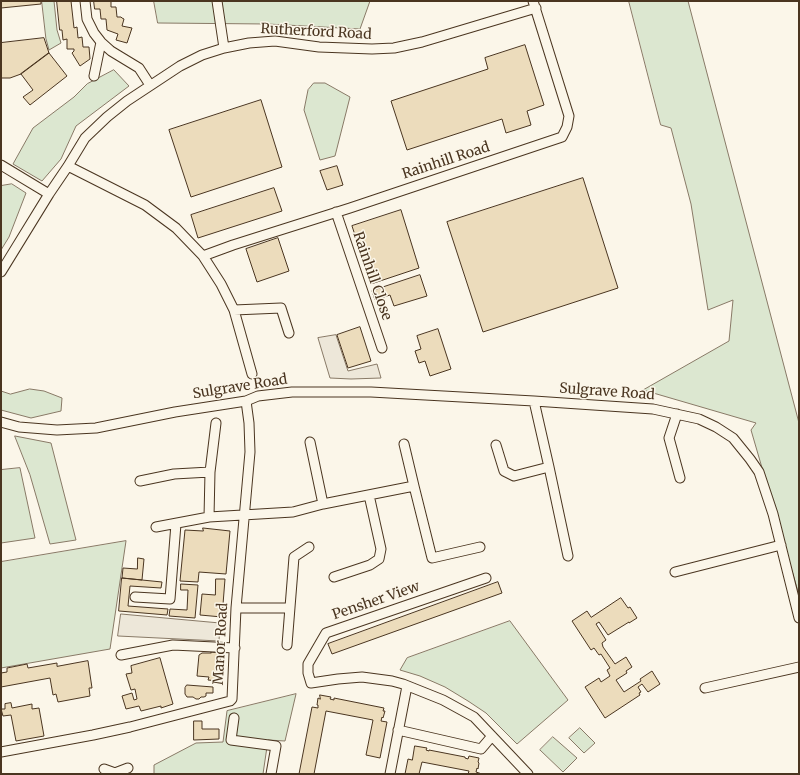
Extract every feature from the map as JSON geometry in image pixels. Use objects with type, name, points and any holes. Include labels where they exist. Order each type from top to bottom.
[{"type":"street","points":[[85,1],[86,19],[101,42],[111,51],[139,68],[150,85]]},
{"type":"street","points":[[217,1],[224,48]]},
{"type":"street","name":"Rutherford Road","points":[[1,272],[85,138],[107,117],[150,85],[180,66],[202,55],[224,48],[249,43],[275,41],[319,47],[372,49],[394,48],[422,42],[534,5]]},
{"type":"street","name":"Rainhill Road","points":[[203,256],[562,137],[567,127],[569,116],[534,5]]},
{"type":"street","points":[[94,76],[101,42]]},
{"type":"street","points":[[1,165],[49,194]]},
{"type":"street","points":[[68,166],[145,205],[176,228],[203,256],[221,284],[234,310],[252,374]]},
{"type":"street","name":"Rainhill Close","points":[[336,212],[382,348]]},
{"type":"street","points":[[234,310],[281,308],[289,333]]},
{"type":"street","name":"Sulgrave Road","points":[[1,422],[19,427],[57,430],[96,428],[175,412],[246,402],[258,396],[292,392],[371,392],[534,401],[653,409],[700,419],[733,438],[759,472],[773,514],[799,618]]},
{"type":"street","points":[[534,401],[550,467],[568,556]]},
{"type":"street","name":"Manor Road","points":[[1,752],[130,727],[230,701],[232,699],[236,608],[250,452],[249,423],[246,402]]},
{"type":"street","points":[[677,414],[669,438],[680,478]]},
{"type":"street","points":[[209,517],[210,472],[216,423]]},
{"type":"street","points":[[310,442],[322,504]]},
{"type":"street","points":[[404,444],[432,558],[480,547]]},
{"type":"street","points":[[496,445],[504,471],[514,476],[550,467]]},
{"type":"street","points":[[140,481],[174,474],[210,472]]},
{"type":"street","points":[[156,527],[209,517],[293,512],[322,504],[414,486]]},
{"type":"street","points":[[334,577],[370,565],[379,559],[382,549],[369,495]]},
{"type":"street","points":[[135,597],[170,600],[176,524]]},
{"type":"street","points":[[675,572],[780,545]]},
{"type":"street","points":[[287,644],[294,557],[309,548]]},
{"type":"street","name":"Pensher View","points":[[407,686],[392,681],[362,678],[338,679],[311,683],[308,673],[308,664],[326,633],[486,578]]},
{"type":"street","points":[[236,608],[290,608]]},
{"type":"street","points":[[121,655],[173,645],[235,648]]},
{"type":"street","points":[[705,688],[799,666]]},
{"type":"street","points":[[390,774],[407,686],[443,700],[474,717],[528,774]]},
{"type":"street","points":[[234,718],[231,740],[276,746],[271,774]]},
{"type":"street","points":[[398,730],[481,749],[492,736]]},
{"type":"street","points":[[104,769],[115,773],[128,768]]},
{"type":"green space","points":[[42,1],[54,1],[57,30],[61,43],[49,50],[46,39]]},
{"type":"green space","points":[[154,1],[370,1],[360,29],[267,24],[158,23]]},
{"type":"green space","points":[[629,1],[688,1],[799,423],[799,595],[751,430],[756,423],[643,390],[729,341],[733,300],[708,310],[691,204],[671,128],[661,125]]},
{"type":"green space","points":[[114,70],[129,86],[76,126],[61,159],[42,181],[13,164],[33,128],[74,97],[87,84]]},
{"type":"green space","points":[[314,83],[325,83],[350,97],[335,156],[320,160],[304,110],[308,90]]},
{"type":"green space","points":[[12,184],[26,193],[9,237],[1,250],[1,186]]},
{"type":"green space","points":[[30,389],[44,391],[62,398],[61,411],[31,418],[1,410],[1,391],[10,394]]},
{"type":"green space","points":[[15,436],[51,443],[76,540],[50,544],[30,475]]},
{"type":"green space","points":[[20,468],[35,538],[1,543],[1,470]]},
{"type":"green space","points":[[126,541],[110,649],[1,668],[1,562]]},
{"type":"green space","points":[[510,621],[568,700],[517,744],[486,713],[468,701],[445,687],[420,676],[400,670],[407,658]]},
{"type":"green space","points":[[296,694],[285,741],[268,740],[263,774],[154,774],[154,765],[196,743],[223,742],[227,711]]},
{"type":"green space","points":[[580,728],[595,743],[584,753],[569,738]]},
{"type":"green space","points":[[553,737],[577,758],[563,772],[540,750]]},
{"type":"shaded area","points":[[336,335],[348,371],[377,364],[381,378],[330,378],[318,338]]},
{"type":"shaded area","points":[[121,614],[220,623],[219,641],[118,636]]},
{"type":"building","points":[[1,1],[41,1],[41,4],[1,8]]},
{"type":"building","points":[[57,1],[71,1],[74,28],[77,27],[78,38],[82,37],[83,47],[89,47],[90,59],[80,66],[72,53],[74,49],[67,49],[67,39],[63,40],[62,30],[60,30]]},
{"type":"building","points":[[94,1],[111,1],[111,7],[116,7],[117,17],[124,19],[122,26],[132,28],[127,43],[116,40],[118,34],[107,30],[106,19],[101,19],[100,9],[95,9]]},
{"type":"building","points":[[44,38],[49,53],[21,74],[10,78],[1,78],[1,43]]},
{"type":"building","points":[[525,45],[544,105],[527,111],[531,125],[506,133],[502,119],[407,150],[391,101],[488,69],[485,58]]},
{"type":"building","points":[[49,53],[67,76],[30,105],[23,97],[33,90],[21,74]]},
{"type":"building","points":[[261,100],[282,167],[191,197],[169,130]]},
{"type":"building","points":[[337,166],[343,185],[327,190],[320,171]]},
{"type":"building","points":[[583,178],[618,288],[483,332],[447,222]]},
{"type":"building","points":[[274,188],[282,211],[198,238],[191,215]]},
{"type":"building","points":[[401,210],[419,268],[371,284],[352,226]]},
{"type":"building","points":[[278,238],[289,271],[257,282],[246,249]]},
{"type":"building","points":[[420,275],[427,296],[394,306],[390,295],[375,300],[372,291]]},
{"type":"building","points":[[360,327],[371,361],[348,368],[337,335]]},
{"type":"building","points":[[438,329],[451,369],[430,376],[425,361],[419,363],[415,351],[421,349],[417,336]]},
{"type":"building","points":[[203,528],[230,531],[226,574],[199,572],[198,582],[180,581],[185,530],[203,531]]},
{"type":"building","points":[[138,558],[144,559],[142,580],[122,578],[123,568],[137,569]]},
{"type":"building","points":[[122,578],[162,582],[161,588],[130,586],[128,606],[168,609],[167,615],[119,611]]},
{"type":"building","points":[[216,579],[225,579],[222,617],[200,615],[202,594],[215,595]]},
{"type":"building","points":[[498,582],[502,593],[332,654],[328,644]]},
{"type":"building","points":[[181,584],[198,585],[195,618],[169,616],[170,609],[187,610],[188,590],[181,590]]},
{"type":"building","points":[[621,598],[628,608],[630,607],[637,618],[608,635],[599,622],[596,624],[606,640],[602,643],[603,647],[615,664],[626,657],[632,667],[626,671],[627,673],[616,680],[624,692],[641,681],[640,679],[652,671],[660,684],[648,692],[642,684],[638,687],[641,692],[639,693],[640,695],[605,718],[585,687],[599,678],[601,682],[610,676],[607,670],[610,668],[601,654],[599,655],[594,648],[591,650],[572,621],[587,611],[591,617]]},
{"type":"building","points":[[202,653],[221,653],[219,681],[208,680],[209,677],[197,676],[199,655]]},
{"type":"building","points":[[160,658],[173,704],[161,708],[161,706],[141,711],[139,706],[126,709],[122,696],[132,693],[134,700],[137,699],[135,689],[131,690],[126,674],[132,673],[131,666]]},
{"type":"building","points":[[88,661],[92,688],[89,688],[90,696],[58,702],[56,694],[53,695],[50,678],[1,687],[1,673],[7,672],[7,668],[27,664],[28,668],[57,663],[57,666]]},
{"type":"building","points":[[187,685],[213,687],[213,693],[206,693],[206,696],[199,699],[187,697],[185,694],[185,688]]},
{"type":"building","points":[[320,695],[331,697],[330,699],[334,700],[334,698],[384,708],[383,711],[385,711],[381,721],[387,722],[380,758],[366,755],[373,720],[326,711],[314,774],[299,774],[312,707],[318,708],[318,698],[320,699]]},
{"type":"building","points":[[11,703],[12,708],[32,704],[32,709],[39,708],[44,736],[16,741],[11,715],[3,716],[1,709],[5,709],[5,704]]},
{"type":"building","points":[[194,721],[202,721],[202,729],[219,729],[219,739],[194,740]]},
{"type":"building","points":[[415,746],[427,748],[426,750],[429,751],[465,757],[468,759],[469,756],[479,758],[478,769],[477,768],[476,772],[482,774],[468,774],[469,771],[422,762],[419,774],[405,774],[408,759],[412,760]]}]
